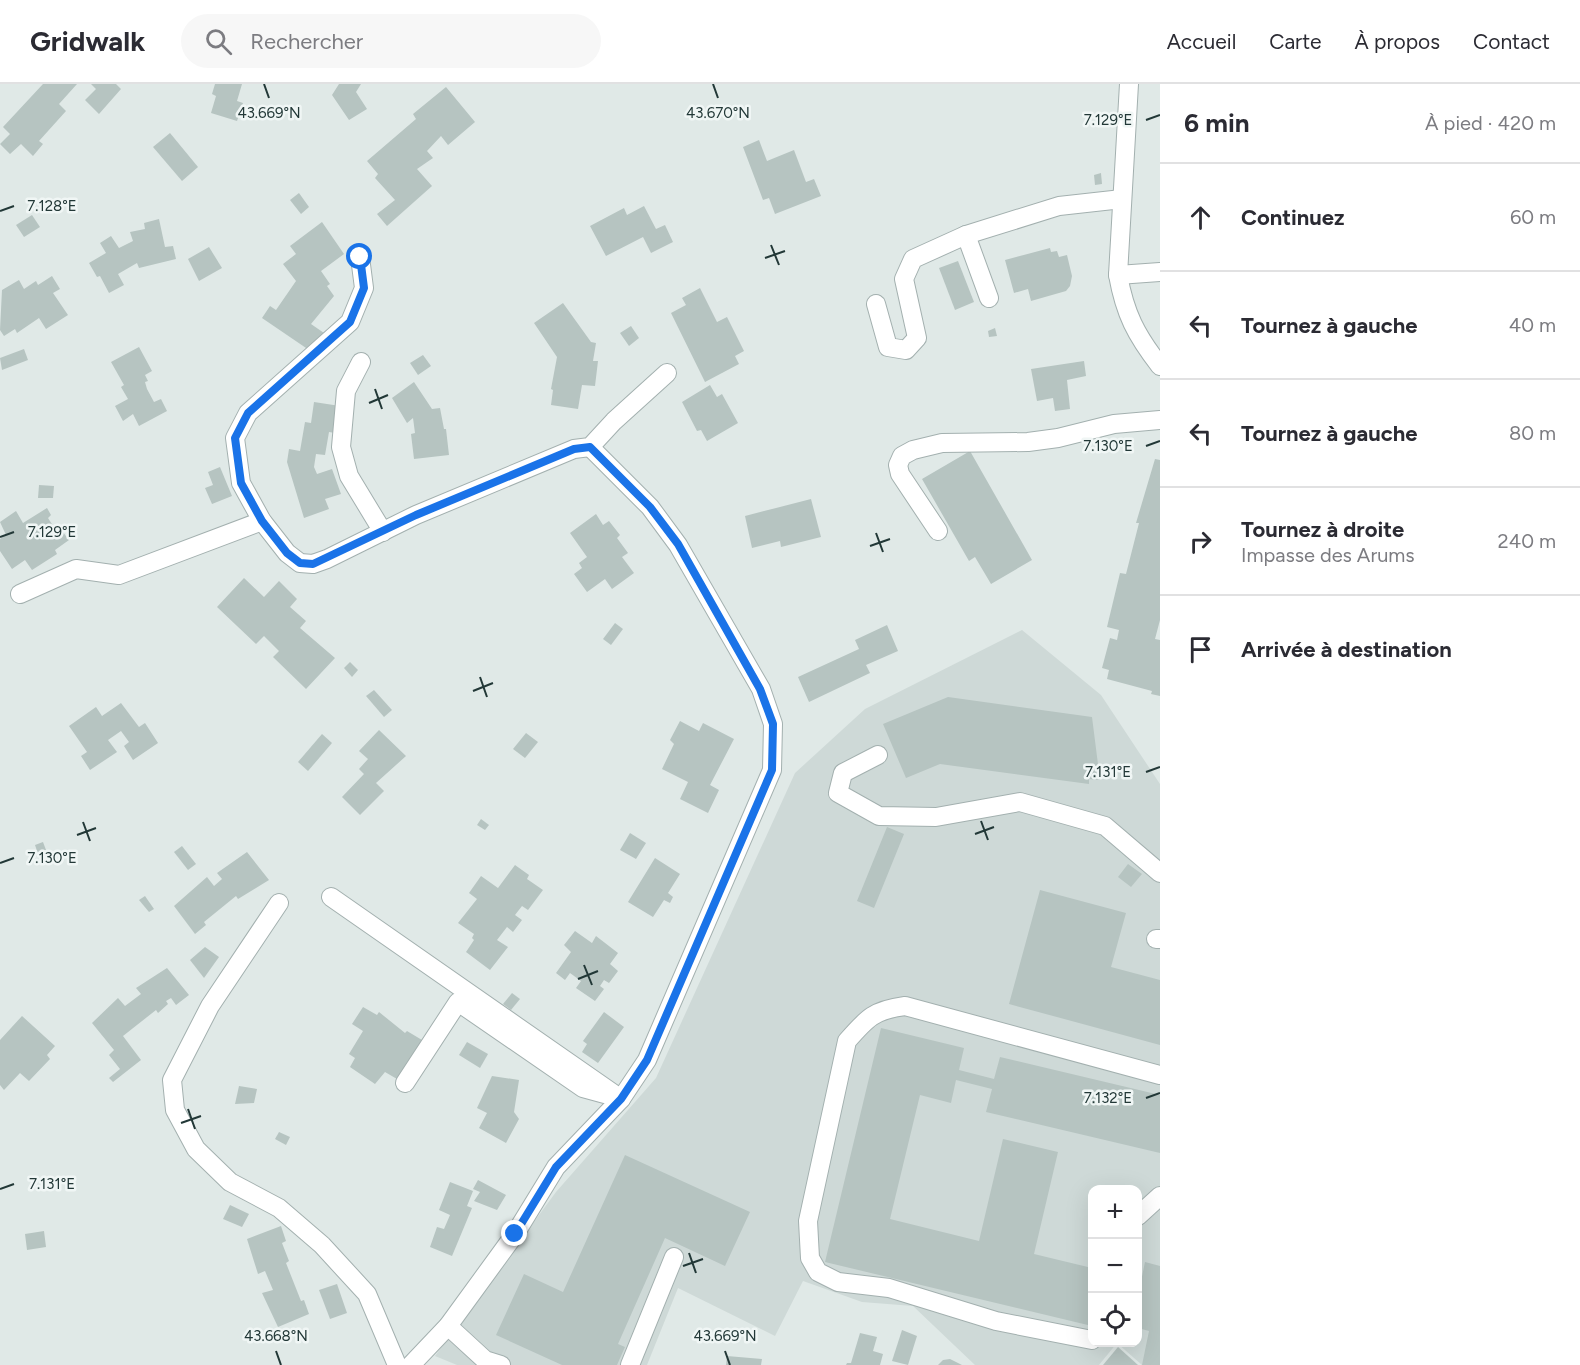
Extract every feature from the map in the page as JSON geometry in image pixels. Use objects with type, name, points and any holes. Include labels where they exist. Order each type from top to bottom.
[{"type":"street","points":[[1129,84],[1118,275],[1124,306],[1135,331],[1160,366]]},
{"type":"street","points":[[876,304],[888,347],[906,350],[917,338],[904,279],[913,260],[966,235],[1059,206],[1122,199]]},
{"type":"street","points":[[966,235],[989,298]]},
{"type":"street","points":[[360,257],[364,288],[350,322],[248,413],[235,438],[241,483],[262,521],[287,553],[300,563],[313,564],[574,449],[590,447],[614,421],[667,373]]},
{"type":"street","points":[[1118,275],[1160,272]]},
{"type":"street","points":[[361,362],[346,391],[342,447],[349,476],[382,532]]},
{"type":"street","points":[[938,531],[900,474],[898,465],[902,456],[912,450],[942,443],[1028,442],[1058,438],[1114,424],[1160,420]]},
{"type":"street","points":[[411,1365],[448,1326],[515,1234],[556,1167],[621,1099],[647,1060],[772,770],[773,724],[760,689],[678,544],[650,507],[590,447]]},
{"type":"street","points":[[20,594],[76,569],[119,575],[262,521]]},
{"type":"street","points":[[878,755],[843,773],[838,793],[879,816],[936,817],[1020,802],[1105,826],[1160,873]]},
{"type":"street","points":[[332,897],[621,1099]]},
{"type":"street","points":[[279,903],[210,1006],[172,1080],[175,1110],[196,1149],[230,1182],[279,1209],[322,1245],[367,1294],[397,1365]]},
{"type":"street","points":[[405,1083],[458,1002],[583,1088],[621,1099]]},
{"type":"street","points":[[1088,1339],[996,1321],[889,1288],[838,1282],[818,1272],[810,1258],[808,1221],[847,1041],[866,1018],[883,1009],[905,1006],[1160,1075]]},
{"type":"street","points":[[1142,1212],[1160,1196]]},
{"type":"street","points":[[630,1365],[675,1257]]},
{"type":"street","points":[[448,1326],[485,1359],[501,1365]]},
{"type":"shaded area","points":[[1022,630],[1101,695],[1160,784],[1160,1365],[1142,1365],[1122,1347],[1142,1347],[1142,1185],[1088,1185],[1088,1347],[1114,1347],[1099,1365],[975,1365],[913,1306],[862,1302],[803,1281],[775,1336],[678,1288],[647,1365],[457,1365],[435,1356],[556,1192],[656,1078],[795,773],[865,709]]},
{"type":"building","points":[[43,84],[77,84],[59,104],[66,111],[39,141],[43,144],[33,156],[21,144],[10,154],[0,144],[10,134],[3,127]]},
{"type":"building","points":[[91,84],[116,84],[121,89],[99,114],[85,100],[96,89]]},
{"type":"building","points":[[215,84],[242,84],[237,101],[243,103],[237,121],[211,113],[216,96],[212,94]]},
{"type":"building","points":[[339,84],[361,84],[356,92],[367,109],[349,120],[332,95]]},
{"type":"building","points":[[446,87],[475,122],[448,145],[441,136],[427,151],[433,158],[417,169],[432,186],[387,226],[377,214],[395,200],[375,178],[378,174],[367,161],[416,119],[413,114]]},
{"type":"building","points":[[170,133],[198,167],[182,181],[153,147]]},
{"type":"building","points":[[759,140],[767,161],[794,150],[806,182],[814,179],[821,196],[775,214],[769,198],[763,200],[743,147]]},
{"type":"building","points":[[1101,173],[1102,184],[1095,185],[1094,175]]},
{"type":"building","points":[[299,193],[309,207],[301,214],[290,200]]},
{"type":"building","points":[[644,206],[656,229],[665,225],[673,242],[651,253],[643,237],[606,256],[590,226],[624,208],[627,215]]},
{"type":"building","points":[[32,215],[40,227],[24,237],[16,225]]},
{"type":"building","points":[[159,219],[165,247],[173,246],[176,259],[139,268],[137,263],[118,274],[124,285],[109,293],[100,276],[97,277],[89,263],[106,253],[100,243],[111,236],[119,248],[133,241],[130,232],[145,229],[144,223]]},
{"type":"building","points":[[322,222],[344,254],[321,271],[330,284],[327,286],[334,296],[311,324],[324,333],[309,350],[262,318],[270,306],[276,310],[296,281],[283,264],[296,254],[290,246]]},
{"type":"building","points":[[209,247],[222,268],[199,281],[188,259]]},
{"type":"building","points":[[1050,248],[1051,252],[1057,251],[1059,257],[1067,255],[1072,276],[1070,286],[1066,291],[1031,301],[1028,289],[1014,293],[1005,260]]},
{"type":"building","points":[[958,261],[974,302],[955,310],[939,268]]},
{"type":"building","points":[[52,276],[60,289],[53,293],[68,315],[46,329],[39,318],[17,333],[15,329],[4,336],[0,330],[2,290],[19,280],[24,289],[36,281],[38,285]]},
{"type":"building","points":[[700,288],[717,322],[727,317],[744,351],[735,356],[739,364],[705,382],[671,313],[686,305],[682,298]]},
{"type":"building","points":[[563,303],[591,342],[596,343],[593,361],[598,361],[595,386],[582,385],[578,409],[551,405],[553,390],[551,389],[557,357],[534,323]]},
{"type":"building","points":[[631,326],[639,338],[629,346],[620,333]]},
{"type":"building","points":[[995,328],[997,336],[989,337],[988,331]]},
{"type":"building","points":[[139,347],[152,371],[145,375],[148,381],[145,382],[147,389],[154,402],[161,399],[167,411],[139,426],[133,414],[123,421],[115,406],[128,399],[121,387],[124,385],[111,362]]},
{"type":"building","points":[[24,349],[28,360],[2,370],[0,358]]},
{"type":"building","points":[[423,355],[431,366],[418,375],[410,363]]},
{"type":"building","points":[[1084,361],[1086,376],[1067,380],[1070,409],[1055,411],[1053,398],[1037,401],[1031,369]]},
{"type":"building","points":[[414,382],[432,409],[440,408],[444,429],[446,429],[449,455],[414,459],[411,434],[415,433],[413,418],[407,423],[392,398]]},
{"type":"building","points":[[710,385],[717,397],[722,394],[738,423],[707,441],[701,430],[697,431],[682,402]]},
{"type":"building","points":[[314,402],[340,406],[335,433],[329,432],[325,455],[316,454],[314,467],[317,474],[332,469],[341,494],[325,499],[329,509],[304,518],[287,462],[289,449],[300,451],[305,422],[311,423]]},
{"type":"building","points":[[970,451],[1032,560],[991,584],[975,557],[969,561],[922,479]]},
{"type":"building","points":[[1155,459],[1160,460],[1160,620],[1155,639],[1160,640],[1160,696],[1151,694],[1152,691],[1107,679],[1109,670],[1102,668],[1110,638],[1117,640],[1119,630],[1107,627],[1120,573],[1126,574],[1139,523],[1136,523]]},
{"type":"building","points":[[220,467],[232,496],[212,504],[205,488],[213,485],[208,472]]},
{"type":"building","points":[[39,485],[54,486],[53,498],[38,498]]},
{"type":"building","points":[[811,499],[821,537],[781,547],[780,541],[752,548],[745,516]]},
{"type":"building","points":[[47,508],[51,515],[48,518],[55,529],[59,527],[69,540],[55,550],[57,554],[32,570],[25,560],[12,569],[0,551],[0,539],[6,535],[0,522],[16,511],[23,523]]},
{"type":"building","points":[[596,514],[603,525],[609,521],[620,535],[617,538],[628,553],[622,557],[634,573],[612,589],[605,579],[587,592],[574,574],[582,568],[579,563],[587,557],[570,533]]},
{"type":"building","points":[[244,578],[264,597],[279,581],[297,599],[290,607],[306,621],[300,628],[335,658],[306,689],[273,657],[279,651],[264,636],[256,644],[217,607]]},
{"type":"building","points":[[615,623],[623,629],[611,645],[603,639]]},
{"type":"building","points":[[887,625],[898,651],[866,665],[870,673],[809,702],[798,677],[859,649],[855,640]]},
{"type":"building","points":[[350,662],[358,670],[352,677],[344,668]]},
{"type":"building","points":[[374,690],[392,710],[384,717],[366,696]]},
{"type":"building","points":[[948,697],[1092,717],[1100,780],[1089,779],[1089,784],[940,764],[906,778],[883,724]]},
{"type":"building","points":[[121,703],[139,727],[145,723],[158,743],[133,760],[124,746],[129,742],[121,731],[108,740],[117,752],[90,770],[81,756],[87,752],[69,726],[96,707],[102,716]]},
{"type":"building","points":[[680,721],[699,731],[703,723],[734,739],[710,785],[719,790],[708,813],[680,799],[688,782],[662,769],[674,744],[670,740]]},
{"type":"building","points":[[379,730],[406,756],[376,783],[384,791],[360,815],[342,797],[364,774],[359,769],[368,759],[359,751]]},
{"type":"building","points":[[526,733],[538,742],[525,758],[513,749]]},
{"type":"building","points":[[322,734],[332,743],[308,771],[298,762]]},
{"type":"building","points":[[481,819],[489,825],[485,830],[477,825]]},
{"type":"building","points":[[887,827],[904,834],[874,908],[857,901]]},
{"type":"building","points":[[630,833],[646,843],[636,859],[620,850]]},
{"type":"building","points":[[43,842],[46,850],[38,854],[35,845]]},
{"type":"building","points":[[182,846],[196,864],[188,870],[174,852]]},
{"type":"building","points":[[247,852],[269,880],[238,899],[236,896],[204,922],[206,925],[195,934],[174,906],[207,877],[214,886],[222,879],[217,873]]},
{"type":"building","points":[[655,858],[680,874],[668,893],[673,897],[670,903],[664,900],[653,917],[628,902]]},
{"type":"building","points":[[1128,864],[1142,874],[1131,887],[1118,877]]},
{"type":"building","points":[[515,865],[529,875],[527,879],[543,890],[528,910],[522,906],[515,915],[522,920],[513,932],[507,927],[497,940],[508,947],[490,970],[466,952],[474,940],[472,938],[474,934],[458,923],[477,899],[469,893],[481,876],[498,888]]},
{"type":"building","points":[[1040,890],[1126,913],[1111,967],[1160,980],[1160,1045],[1009,1004]]},
{"type":"building","points":[[145,896],[154,909],[149,912],[139,900]]},
{"type":"building","points":[[575,931],[592,943],[596,936],[618,953],[610,964],[618,971],[609,983],[604,980],[600,986],[604,989],[595,1001],[576,988],[581,981],[570,973],[565,980],[556,973],[571,952],[564,945]]},
{"type":"building","points":[[205,947],[219,957],[204,978],[190,960]]},
{"type":"building","points":[[167,968],[189,995],[176,1005],[171,998],[166,1001],[168,1004],[158,1013],[156,1010],[123,1036],[141,1060],[113,1082],[109,1078],[120,1069],[109,1055],[114,1050],[92,1023],[118,998],[125,1006],[141,994],[136,988]]},
{"type":"building","points":[[512,993],[520,999],[511,1010],[503,1004]]},
{"type":"building","points":[[363,1007],[377,1015],[379,1012],[405,1033],[407,1031],[422,1040],[397,1079],[385,1072],[375,1084],[350,1067],[355,1058],[349,1054],[363,1031],[352,1024]]},
{"type":"building","points":[[604,1012],[624,1027],[598,1063],[582,1052],[587,1044],[583,1041]]},
{"type":"building","points":[[22,1016],[55,1046],[47,1055],[50,1059],[29,1081],[20,1073],[4,1090],[0,1085],[0,1040]]},
{"type":"building","points":[[881,1028],[964,1048],[959,1070],[994,1079],[1000,1057],[1160,1095],[1160,1153],[986,1112],[992,1089],[956,1080],[951,1103],[920,1095],[890,1219],[979,1241],[1003,1139],[1058,1152],[1034,1254],[1088,1267],[1088,1325],[825,1262]]},
{"type":"building","points":[[467,1042],[488,1054],[480,1068],[459,1055]]},
{"type":"building","points":[[492,1076],[519,1080],[514,1112],[519,1119],[506,1143],[479,1128],[487,1113],[477,1108]]},
{"type":"building","points":[[239,1086],[257,1089],[254,1103],[235,1104]]},
{"type":"building","points":[[279,1132],[290,1137],[286,1145],[275,1139]]},
{"type":"building","points":[[625,1155],[750,1212],[725,1266],[665,1238],[618,1344],[625,1347],[617,1365],[562,1365],[496,1335],[524,1274],[563,1292]]},
{"type":"building","points":[[478,1180],[506,1195],[497,1210],[474,1201],[480,1192],[473,1189]]},
{"type":"building","points":[[450,1182],[473,1191],[467,1206],[472,1208],[452,1256],[430,1247],[437,1227],[444,1229],[450,1215],[439,1210]]},
{"type":"building","points":[[230,1205],[249,1214],[242,1227],[223,1219]]},
{"type":"building","points":[[281,1226],[286,1241],[282,1243],[289,1261],[286,1263],[301,1301],[304,1300],[309,1314],[278,1327],[262,1293],[273,1290],[265,1271],[258,1274],[247,1239]]},
{"type":"building","points":[[44,1231],[46,1247],[27,1250],[25,1234]]},
{"type":"building","points":[[1145,1262],[1160,1266],[1160,1365],[1142,1365],[1149,1331],[1142,1329],[1142,1277]]},
{"type":"building","points":[[337,1284],[347,1313],[330,1319],[319,1290]]},
{"type":"building","points":[[902,1330],[917,1336],[908,1365],[892,1361]]},
{"type":"building","points":[[860,1333],[877,1337],[873,1351],[883,1354],[880,1365],[846,1365],[851,1363]]},
{"type":"building","points":[[1118,1347],[1138,1365],[1103,1365]]},
{"type":"building","points":[[727,1356],[762,1359],[761,1365],[726,1365]]},
{"type":"building","points":[[950,1359],[962,1365],[938,1365],[943,1360]]},
{"type":"route","points":[[360,257],[364,288],[350,322],[248,413],[235,438],[241,483],[262,521],[287,553],[300,563],[313,564],[416,515],[574,449],[590,447],[650,507],[678,544],[760,689],[773,724],[772,770],[647,1060],[621,1099],[583,1142],[556,1167],[515,1234]]}]
